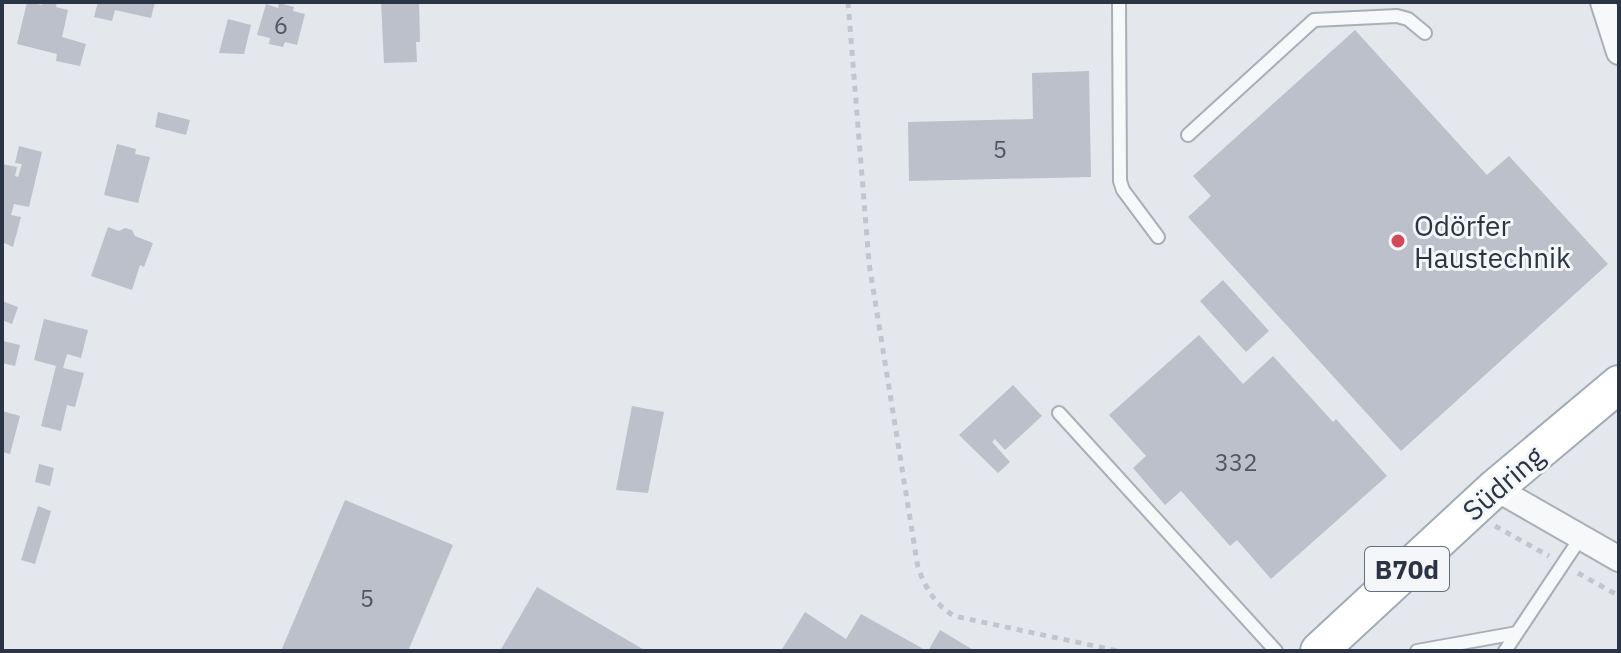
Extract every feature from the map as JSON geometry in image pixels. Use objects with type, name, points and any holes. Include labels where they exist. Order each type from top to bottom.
[{"type":"main road","name":"Südring","points":[[1319,651],[1495,488],[1619,384]]},
{"type":"street","points":[[1603,2],[1619,52]]},
{"type":"street","points":[[1495,488],[1619,559]]},
{"type":"lane","points":[[1119,2],[1120,181],[1123,190],[1158,237]]},
{"type":"lane","points":[[1188,135],[1314,20],[1397,16],[1408,19],[1425,33]]},
{"type":"lane","points":[[1059,413],[1276,651]]},
{"type":"lane","points":[[1505,651],[1581,537]]},
{"type":"lane","points":[[1417,651],[1517,633]]},
{"type":"path","points":[[848,2],[869,263],[918,568],[929,595],[954,616],[1118,651]]},
{"type":"building","points":[[27,2],[42,5],[43,2],[57,2],[56,7],[68,10],[62,37],[86,44],[80,66],[56,61],[57,54],[17,44]]},
{"type":"building","points":[[98,2],[155,2],[151,18],[115,10],[112,21],[94,17]]},
{"type":"building","points":[[381,2],[419,2],[417,62],[384,63]]},
{"type":"building","points":[[279,3],[305,14],[297,45],[285,42],[283,47],[269,44],[270,38],[257,35],[266,4],[278,8]]},
{"type":"building","points":[[228,19],[251,25],[244,54],[219,53]]},
{"type":"building","name":"Odörfer Haustechnik","points":[[1355,30],[1487,175],[1509,156],[1608,264],[1401,451],[1188,217],[1211,196],[1193,176]]},
{"type":"building","points":[[1089,71],[1091,177],[909,181],[908,122],[1033,119],[1032,73]]},
{"type":"building","points":[[158,112],[190,120],[186,135],[155,127]]},
{"type":"building","points":[[117,144],[136,149],[135,154],[150,157],[138,203],[104,195]]},
{"type":"building","points":[[19,146],[42,152],[29,207],[14,204],[11,215],[21,217],[13,247],[2,242],[2,164],[17,167],[15,176],[18,177],[22,164],[15,163]]},
{"type":"building","points":[[108,227],[119,231],[125,228],[132,230],[135,236],[153,243],[144,267],[140,265],[132,290],[91,276]]},
{"type":"building","points":[[1223,280],[1269,331],[1246,352],[1200,301]]},
{"type":"building","points":[[2,301],[18,307],[12,324],[2,320]]},
{"type":"building","points":[[44,319],[88,330],[81,358],[67,354],[63,368],[84,373],[75,407],[67,405],[61,431],[41,426],[56,366],[34,360]]},
{"type":"building","points":[[1199,335],[1243,384],[1273,356],[1387,476],[1271,579],[1237,540],[1230,546],[1181,491],[1165,505],[1133,468],[1146,456],[1109,415]]},
{"type":"building","points":[[3,341],[20,345],[15,366],[2,363]]},
{"type":"building","points":[[1013,385],[1042,416],[1005,450],[995,439],[992,442],[1010,462],[998,473],[959,435]]},
{"type":"building","points":[[632,406],[664,412],[648,493],[616,490]]},
{"type":"building","points":[[2,411],[20,416],[10,454],[2,452]]},
{"type":"building","points":[[39,464],[54,468],[50,486],[35,482]]},
{"type":"building","points":[[345,500],[453,545],[408,651],[281,651]]},
{"type":"building","points":[[38,506],[51,511],[35,564],[21,560]]},
{"type":"building","points":[[537,587],[646,651],[500,651]]},
{"type":"building","points":[[805,612],[846,639],[861,614],[927,651],[781,651]]},
{"type":"building","points":[[940,630],[975,651],[928,651]]},
{"type":"place","name":"Odörfer Haustechnik","points":[[1398,241]]}]
